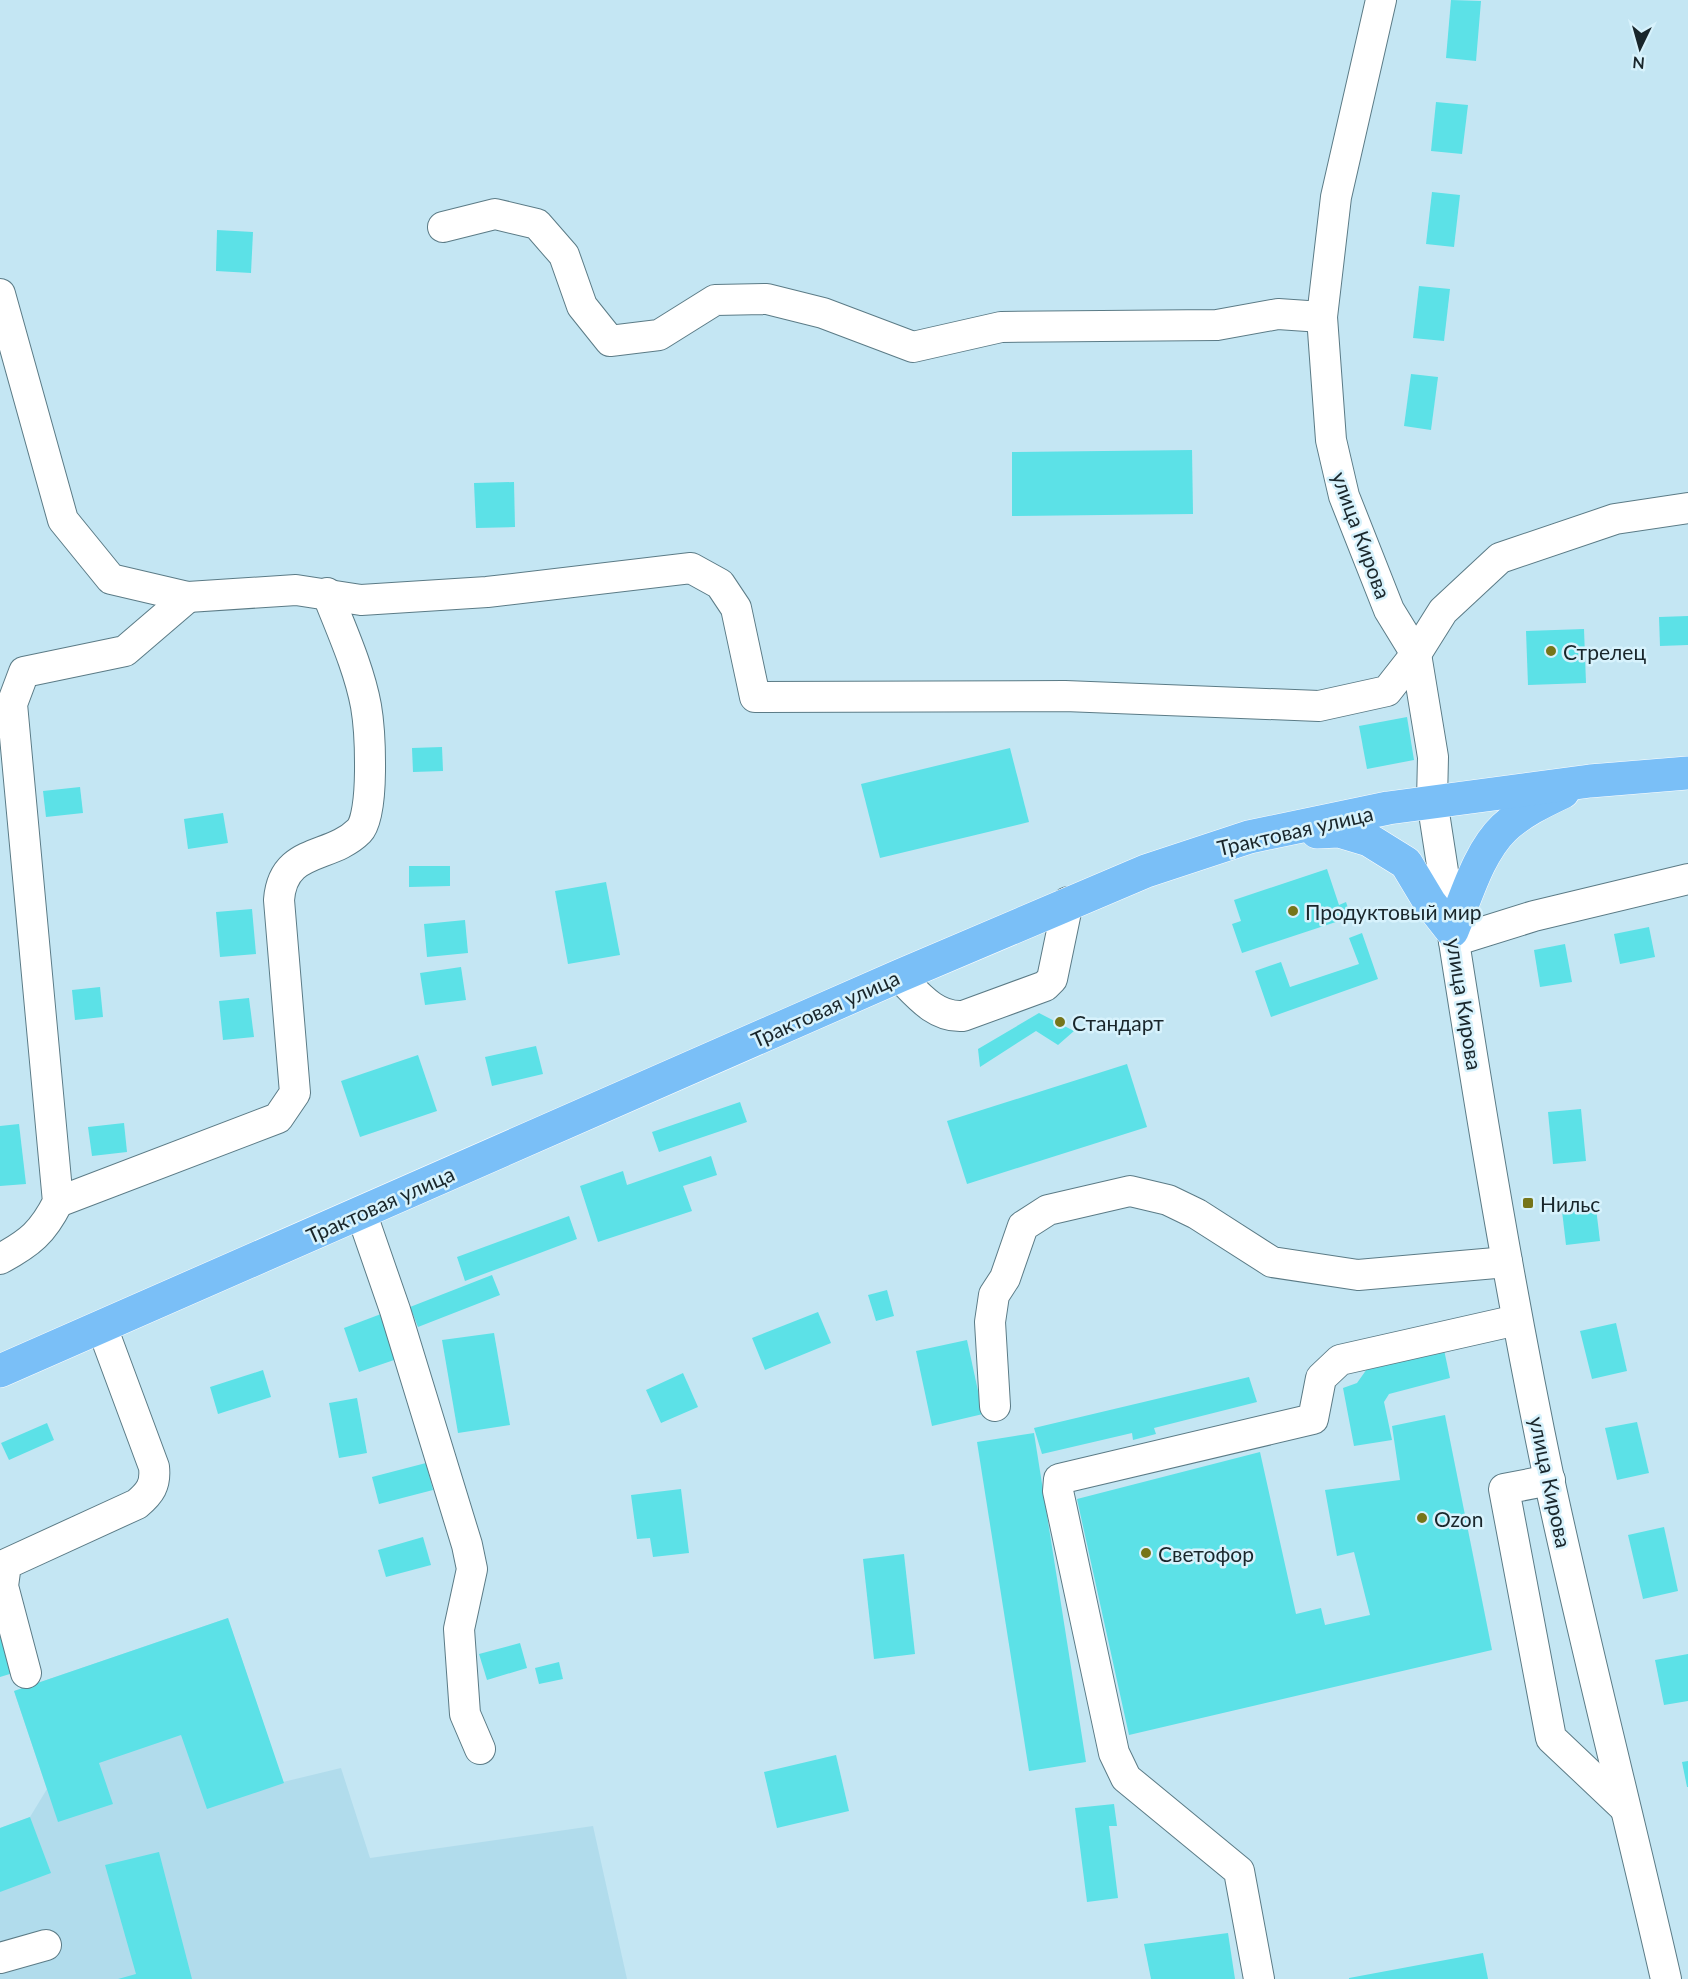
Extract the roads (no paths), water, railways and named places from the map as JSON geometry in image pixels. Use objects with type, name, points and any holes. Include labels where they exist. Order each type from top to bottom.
[{"type":"highway","name":"Трактовая улица","points":[[0,1371],[1068,902],[1146,871],[1249,837],[1432,800],[1590,781],[1688,773]]},
{"type":"highway","points":[[1453,936],[1483,859],[1503,829],[1534,805],[1590,781]]},
{"type":"highway","points":[[1249,837],[1339,831],[1369,840],[1406,863],[1453,936]]},
{"type":"street","name":"улица Кирова","points":[[1381,0],[1336,197],[1322,317],[1331,440],[1344,496],[1389,610],[1416,654],[1433,757],[1432,800],[1517,1320],[1550,1480],[1624,1807],[1666,1979]]},
{"type":"street","points":[[443,227],[495,214],[537,224],[564,255],[582,306],[610,341],[659,336],[715,300],[767,299],[823,313],[913,347],[1001,327],[1217,324],[1278,314],[1322,317]]},
{"type":"street","points":[[0,294],[63,520],[111,579],[188,597],[296,590],[361,600],[487,592],[691,568],[720,584],[736,608],[755,697],[1065,696],[1319,706],[1387,691],[1416,654],[1443,610],[1500,558],[1615,519],[1688,508]]},
{"type":"street","points":[[58,1202],[278,1118],[295,1093],[279,900],[280,884],[286,871],[297,862],[347,841],[361,829],[368,816],[370,800],[366,705],[327,593]]},
{"type":"street","points":[[0,1259],[36,1236],[45,1227],[58,1202],[12,704],[24,672],[125,651],[188,597]]},
{"type":"street","points":[[1453,936],[1688,879]]},
{"type":"street","points":[[899,976],[931,1006],[952,1017],[963,1016],[1045,986],[1052,980],[1068,902]]},
{"type":"street","points":[[995,1406],[990,1322],[994,1295],[1005,1278],[1023,1226],[1048,1210],[1130,1191],[1168,1200],[1197,1214],[1272,1262],[1358,1275],[1507,1262]]},
{"type":"street","points":[[361,1212],[395,1310],[467,1545],[472,1569],[459,1629],[465,1714],[480,1749]]},
{"type":"street","points":[[1259,1979],[1239,1871],[1126,1778],[1114,1753],[1058,1491],[1059,1479],[1313,1419],[1321,1378],[1340,1360],[1517,1320]]},
{"type":"street","points":[[26,1673],[3,1586],[6,1564],[137,1504],[150,1493],[155,1479],[154,1467],[102,1327]]},
{"type":"street","points":[[1550,1480],[1504,1489],[1551,1738],[1624,1807]]},
{"type":"street","points":[[0,1958],[46,1945]]},
{"type":"place","name":"Стрелец","points":[[1551,651]]},
{"type":"place","name":"Продуктовый мир","points":[[1293,911]]},
{"type":"place","name":"Стандарт","points":[[1060,1022]]},
{"type":"place","name":"Нильс","points":[[1528,1203]]},
{"type":"place","name":"Ozon","points":[[1422,1518]]},
{"type":"place","name":"Светофор","points":[[1146,1553]]}]
